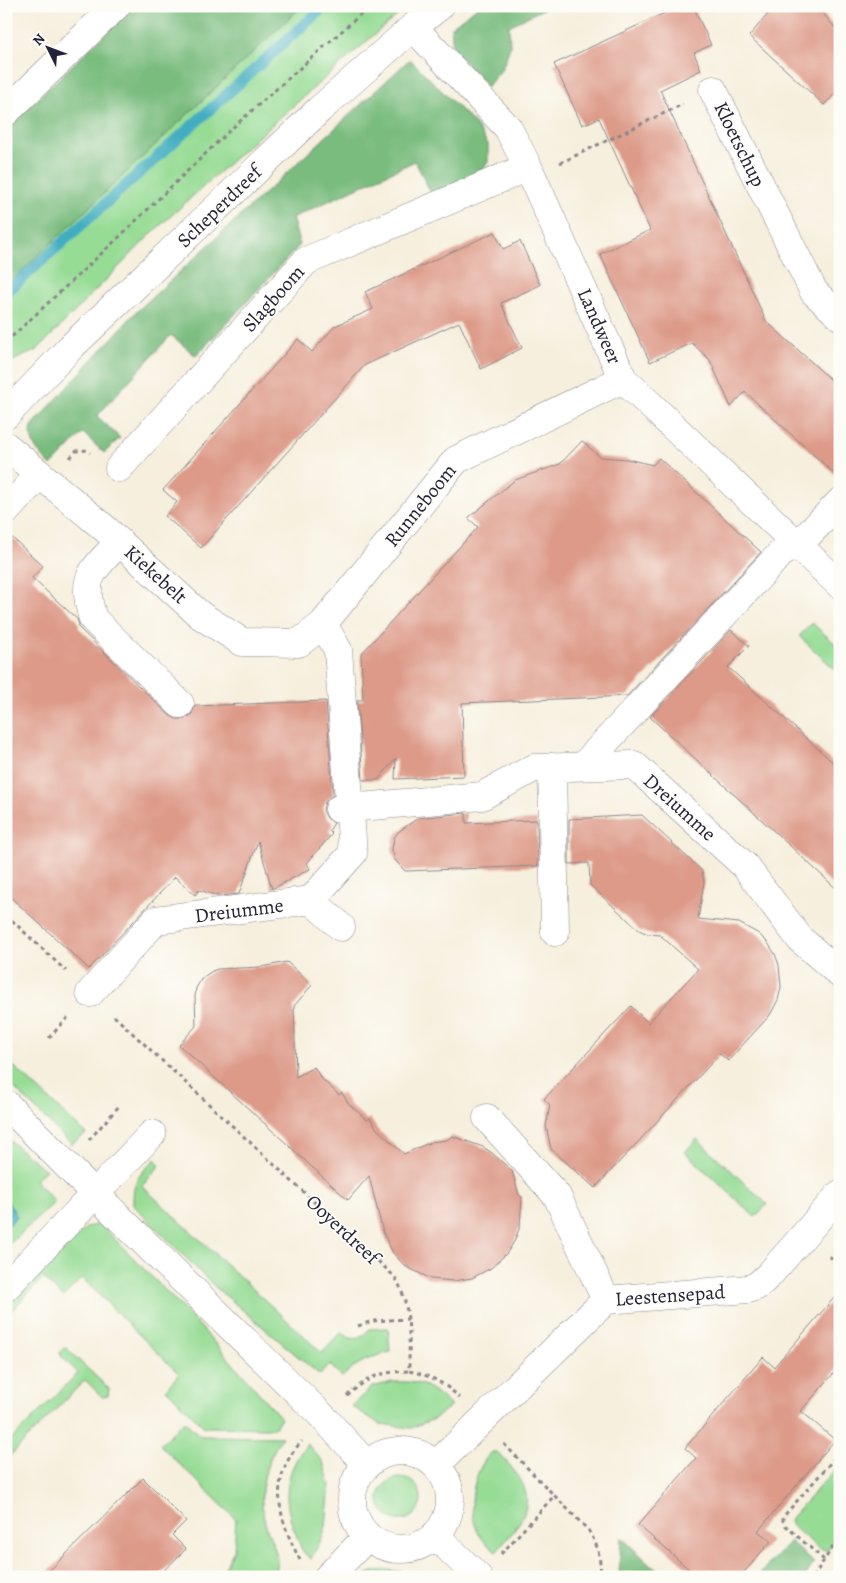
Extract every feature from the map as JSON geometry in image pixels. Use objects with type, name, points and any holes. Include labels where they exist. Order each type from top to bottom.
[{"type":"street","points":[[6,112],[116,6]]},
{"type":"street","name":"Scheperdreef","points":[[6,415],[71,347],[297,130],[413,27],[440,6]]},
{"type":"street","name":"Landweer","points":[[413,27],[508,128],[530,172],[623,379],[840,586]]},
{"type":"street","name":"Kloetschup","points":[[713,90],[814,292],[840,316]]},
{"type":"street","name":"Slagboom","points":[[119,468],[306,260],[530,172]]},
{"type":"street","name":"Runneboom","points":[[323,624],[456,460],[623,379]]},
{"type":"street","name":"Kiekebelt","points":[[6,446],[119,542],[200,615],[242,642],[299,642],[323,624]]},
{"type":"street","points":[[6,511],[44,477]]},
{"type":"street","points":[[583,766],[782,552],[798,545],[840,502]]},
{"type":"street","points":[[119,542],[91,573],[87,587],[88,603],[93,619],[180,704]]},
{"type":"street","name":"Dreiumme","points":[[90,994],[156,920],[312,900],[353,853],[345,808],[347,776],[338,650],[323,624]]},
{"type":"street","name":"Dreiumme","points":[[345,808],[482,796],[534,768],[634,765],[745,866],[800,939],[840,974]]},
{"type":"street","points":[[552,767],[555,932]]},
{"type":"street","points":[[312,900],[341,927]]},
{"type":"street","points":[[6,1104],[95,1194],[319,1412],[367,1465]]},
{"type":"street","points":[[487,1118],[557,1196],[606,1300]]},
{"type":"street","points":[[6,1286],[152,1134]]},
{"type":"street","name":"Leestensepad","points":[[436,1464],[606,1300],[695,1294],[748,1289],[757,1286],[769,1275],[840,1194]]},
{"type":"street","points":[[401,1451],[414,1452],[436,1464],[448,1483],[450,1494],[448,1516],[436,1535],[414,1547],[402,1549],[390,1548],[368,1536],[359,1526],[352,1501],[356,1481],[367,1465],[377,1457],[389,1452],[401,1451]]},
{"type":"street","points":[[436,1535],[478,1577]]},
{"type":"street","points":[[328,1577],[368,1536]]},
{"type":"path","points":[[6,342],[117,239],[228,131],[370,6]]},
{"type":"path","name":"Kloetschup","points":[[530,172],[713,90]]},
{"type":"path","points":[[44,477],[76,451],[86,450],[96,459],[119,468]]},
{"type":"path","name":"Ooyerdreef","points":[[6,915],[395,1277],[404,1297],[408,1319],[409,1371],[438,1380],[452,1391],[588,1530],[597,1543],[601,1577]]},
{"type":"path","points":[[828,1256],[840,1266]]},
{"type":"path","points":[[358,1326],[372,1321],[408,1319]]},
{"type":"path","points":[[824,1560],[786,1526],[783,1517],[840,1452]]},
{"type":"path","points":[[500,1555],[554,1496]]},
{"type":"path","points":[[814,1577],[840,1536]]},
{"type":"green space","points":[[134,6],[302,6],[6,286],[6,129]]},
{"type":"green space","points":[[302,6],[409,6],[268,128],[153,232],[37,350],[6,364],[6,286]]},
{"type":"green space","points":[[479,6],[549,6],[509,26],[510,47],[502,69],[487,87],[453,49],[451,27]]},
{"type":"green space","points":[[410,59],[475,124],[488,144],[488,162],[477,178],[434,199],[415,161],[292,218],[300,245],[196,356],[171,335],[97,416],[120,438],[104,453],[83,433],[51,466],[35,448],[31,433],[32,426],[134,314]]},
{"type":"green space","points":[[812,623],[840,648],[840,674],[799,636]]},
{"type":"green space","points":[[6,1059],[86,1134],[71,1144],[6,1080]]},
{"type":"green space","points":[[6,1138],[46,1170],[35,1180],[55,1202],[6,1247]]},
{"type":"green space","points":[[697,1139],[767,1204],[755,1217],[685,1152]]},
{"type":"green space","points":[[155,1159],[160,1165],[142,1186],[322,1353],[342,1332],[349,1337],[356,1338],[363,1336],[369,1329],[388,1328],[390,1352],[364,1361],[342,1377],[329,1364],[320,1375],[214,1286],[133,1205],[137,1179]]},
{"type":"green space","points":[[100,1224],[199,1325],[281,1418],[274,1428],[204,1427],[166,1389],[179,1374],[82,1278],[63,1297],[43,1278],[6,1316],[6,1308],[87,1227]]},
{"type":"green space","points":[[65,1347],[109,1389],[108,1396],[102,1397],[85,1380],[6,1460],[6,1445],[78,1373],[61,1356],[60,1352]]},
{"type":"green space","points":[[392,1382],[411,1382],[425,1386],[437,1393],[451,1406],[434,1419],[411,1428],[380,1424],[351,1406],[372,1387]]},
{"type":"green space","points":[[184,1421],[203,1436],[282,1437],[266,1470],[262,1493],[264,1517],[277,1558],[274,1577],[220,1577],[234,1550],[236,1519],[160,1445]]},
{"type":"green space","points":[[307,1444],[323,1462],[330,1484],[326,1526],[311,1559],[299,1543],[292,1524],[287,1500],[289,1477],[299,1455]]},
{"type":"green space","points":[[492,1452],[497,1452],[520,1480],[525,1491],[526,1502],[524,1513],[518,1525],[496,1552],[480,1535],[474,1523],[472,1512],[473,1490],[476,1479],[485,1459]]},
{"type":"green space","points":[[840,1464],[840,1531],[828,1550],[821,1550],[793,1527],[790,1523],[791,1518]]},
{"type":"green space","points":[[400,1478],[415,1484],[421,1499],[415,1514],[400,1520],[385,1514],[379,1499],[385,1484]]},
{"type":"green space","points":[[621,1537],[664,1577],[619,1577]]},
{"type":"green space","points":[[790,1541],[814,1563],[805,1577],[757,1577]]},
{"type":"green space","points":[[388,1570],[424,1577],[360,1577],[372,1572]]},
{"type":"water","points":[[6,1199],[17,1216],[6,1228]]},
{"type":"building","points":[[680,6],[693,6],[711,45],[694,53],[701,70],[660,90],[766,321],[840,388],[840,479],[745,392],[731,407],[710,360],[692,343],[650,362],[600,254],[650,230],[599,118],[582,125],[554,64]]},
{"type":"building","points":[[775,6],[817,6],[840,34],[840,88],[824,105],[749,36]]},
{"type":"building","points":[[495,232],[503,249],[520,241],[540,285],[501,303],[522,348],[481,369],[459,322],[365,365],[201,548],[165,516],[177,502],[163,490],[298,339],[312,352],[335,326],[373,309],[365,292]]},
{"type":"building","points":[[582,441],[600,457],[627,459],[653,465],[659,458],[761,552],[627,696],[462,703],[464,776],[395,779],[396,758],[378,780],[363,780],[357,700],[363,700],[361,654],[478,527],[468,518],[515,480],[560,464]]},
{"type":"building","points":[[6,532],[43,566],[32,578],[77,619],[78,627],[169,715],[176,719],[184,719],[191,715],[195,706],[326,701],[333,795],[325,802],[323,810],[327,818],[334,823],[329,831],[332,834],[307,863],[310,869],[272,889],[258,841],[239,894],[218,896],[199,890],[195,895],[175,877],[89,969],[6,893]]},
{"type":"building","points":[[731,630],[749,646],[728,667],[840,769],[840,892],[650,717]]},
{"type":"building","points":[[466,813],[466,823],[537,820],[538,866],[405,871],[395,860],[392,849],[394,838],[398,832],[418,818]]},
{"type":"building","points":[[642,815],[702,871],[704,882],[698,919],[739,923],[759,934],[775,954],[779,965],[781,987],[778,1000],[770,1015],[728,1061],[720,1054],[595,1188],[551,1149],[546,1126],[550,1105],[544,1099],[631,1006],[648,1023],[698,969],[660,935],[648,934],[639,930],[590,885],[589,863],[569,864],[569,819]]},
{"type":"building","points":[[287,962],[312,985],[294,1006],[296,1077],[314,1067],[321,1078],[339,1095],[342,1093],[349,1104],[367,1120],[370,1118],[377,1129],[404,1154],[431,1142],[447,1140],[452,1136],[483,1147],[512,1171],[519,1195],[522,1197],[520,1226],[515,1240],[507,1253],[491,1268],[472,1278],[454,1281],[431,1279],[405,1266],[393,1253],[383,1232],[369,1176],[348,1200],[179,1045],[196,1026],[196,988],[202,978],[218,969],[262,967]]},
{"type":"building","points":[[840,1291],[840,1366],[801,1411],[835,1440],[758,1531],[771,1541],[740,1577],[698,1577],[638,1525],[696,1458],[685,1448],[763,1357],[774,1367]]},
{"type":"building","points":[[143,1478],[186,1521],[172,1535],[186,1549],[157,1577],[43,1577]]},
{"type":"waterway","points":[[6,293],[325,6]]}]
